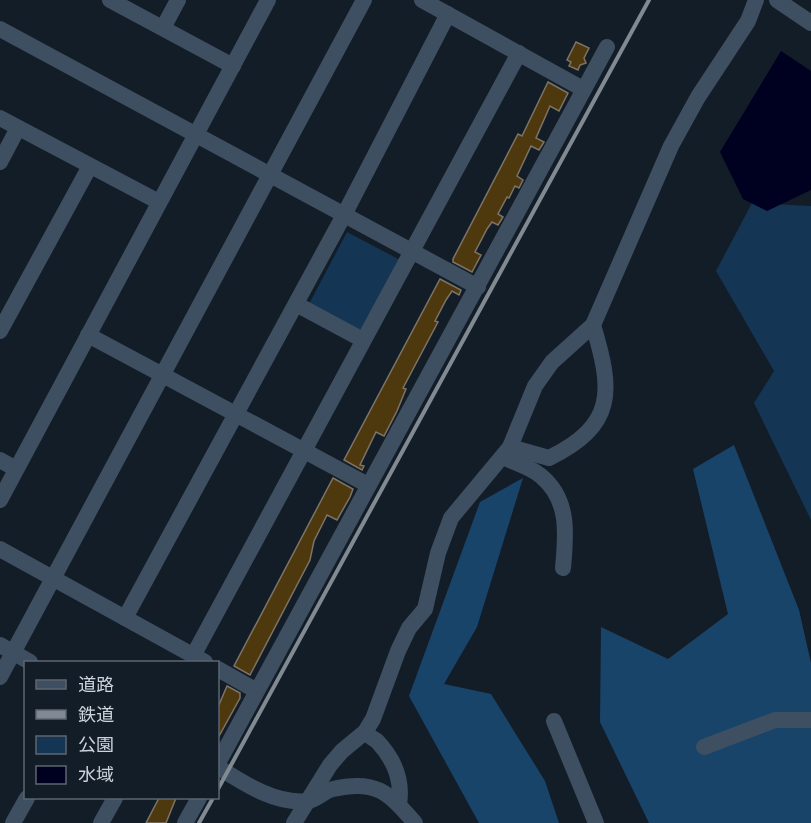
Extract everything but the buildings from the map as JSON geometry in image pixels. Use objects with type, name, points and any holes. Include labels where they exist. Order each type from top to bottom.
[{"type":"street","points":[[110,0],[233,66]]},
{"type":"street","points":[[163,28],[178,0]]},
{"type":"street","points":[[0,500],[268,0]]},
{"type":"street","points":[[0,677],[7,649],[53,578],[364,0]]},
{"type":"street","points":[[422,0],[583,89]]},
{"type":"street","points":[[294,823],[330,765],[342,751],[365,732],[373,719],[409,628],[425,609],[438,553],[451,518],[506,452],[536,386],[552,362],[593,325],[671,146],[698,97],[748,21],[756,0]]},
{"type":"street","points":[[777,0],[811,23]]},
{"type":"street","points":[[125,618],[344,215],[448,14]]},
{"type":"street","points":[[0,29],[478,287]]},
{"type":"street","points":[[219,763],[255,690],[478,287],[607,47]]},
{"type":"street","points":[[0,549],[199,659],[304,451],[519,53]]},
{"type":"street","points":[[0,118],[159,202]]},
{"type":"street","points":[[0,162],[18,128]]},
{"type":"street","points":[[0,331],[90,166]]},
{"type":"street","points":[[296,304],[363,340]]},
{"type":"street","points":[[506,452],[549,458],[572,447],[595,428],[603,409],[604,385],[603,360],[593,325]]},
{"type":"street","points":[[88,335],[368,485]]},
{"type":"street","points":[[506,452],[541,475],[558,494],[567,530],[563,568]]},
{"type":"street","points":[[0,460],[16,469]]},
{"type":"street","points":[[7,649],[27,661]]},
{"type":"street","points":[[219,670],[255,690]]},
{"type":"street","points":[[554,720],[596,823]]},
{"type":"street","points":[[704,747],[775,720],[811,720]]},
{"type":"street","points":[[365,732],[375,739],[396,769],[402,788],[399,804]]},
{"type":"street","points":[[219,766],[267,795],[308,801],[330,790],[357,785],[374,786],[385,791],[415,823]]},
{"type":"street","points":[[13,823],[26,799]]},
{"type":"street","points":[[101,823],[114,799]]},
{"type":"street","points":[[185,823],[198,799]]},
{"type":"green space","points":[[752,203],[811,206],[811,520],[754,403],[774,371],[716,271]]},
{"type":"green space","points":[[347,232],[402,261],[361,336],[308,306]]},
{"type":"shaded area","points":[[734,445],[799,610],[811,663],[811,823],[649,823],[600,722],[601,627],[668,659],[728,614],[693,469]]},
{"type":"shaded area","points":[[523,478],[477,627],[444,684],[491,694],[545,781],[559,823],[479,823],[409,696],[480,502]]},
{"type":"water","points":[[781,51],[811,71],[811,190],[767,211],[743,199],[720,152]]},
{"type":"railway","points":[[219,787],[649,0]]},
{"type":"railway","points":[[199,823],[212,799]]}]
